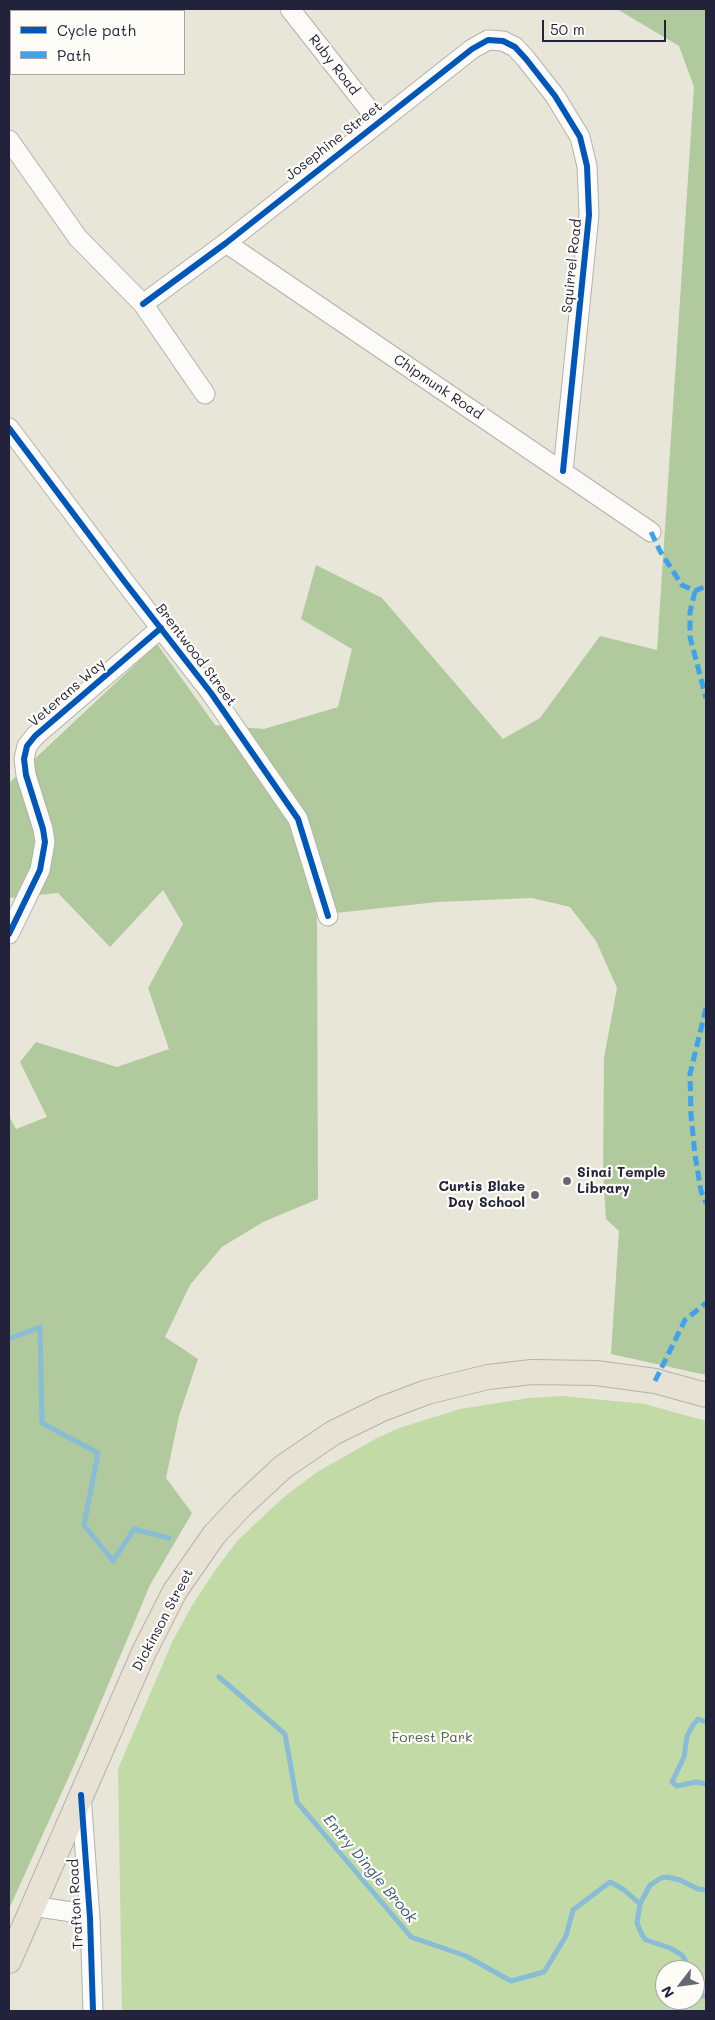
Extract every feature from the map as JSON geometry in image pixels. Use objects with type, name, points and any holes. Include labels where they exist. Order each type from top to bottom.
[{"type":"main road","name":"Dickinson Street","points":[[9,1961],[144,1652],[187,1572],[214,1535],[241,1506],[283,1467],[315,1444],[366,1416],[420,1394],[473,1380],[517,1373],[564,1371],[617,1375],[662,1382],[706,1395]]},
{"type":"street","name":"Ruby Road","points":[[290,9],[378,121]]},
{"type":"street","name":"Josephine Street","points":[[143,304],[226,243],[378,121],[472,49],[488,40],[498,39],[515,47],[540,76]]},
{"type":"street","name":"Squirrel Road","points":[[540,76],[560,103],[580,138],[585,157],[590,215],[563,472]]},
{"type":"street","points":[[9,140],[78,238],[143,304],[205,394]]},
{"type":"street","name":"Chipmunk Road","points":[[226,243],[651,532]]},
{"type":"street","name":"Brentwood Street","points":[[9,428],[211,693],[298,819],[328,916]]},
{"type":"street","name":"Veterans Way","points":[[9,934],[40,870],[45,842],[43,829],[24,768],[24,752],[35,736],[161,628]]},
{"type":"street","name":"Trafton Road","points":[[81,1794],[90,1918],[93,2011]]},
{"type":"street","name":"Trafton Road","points":[[32,1906],[72,1912],[90,1918]]},
{"type":"green space","points":[[617,9],[706,9],[706,1375],[611,1354],[619,1231],[606,1219],[603,1172],[604,1058],[617,988],[596,941],[570,907],[532,898],[437,902],[317,915],[318,1199],[263,1222],[222,1247],[190,1285],[165,1337],[198,1359],[179,1416],[166,1478],[192,1513],[150,1585],[76,1761],[9,1909],[9,1116],[16,1129],[47,1117],[20,1062],[36,1042],[117,1067],[169,1049],[148,988],[183,924],[163,890],[110,947],[58,893],[9,898],[9,783],[157,644],[215,725],[264,729],[338,707],[352,649],[301,619],[316,565],[382,598],[503,739],[540,718],[600,636],[657,650],[694,87],[679,46]]},
{"type":"green space","name":"Forest Park","points":[[562,1396],[645,1404],[706,1421],[706,2011],[122,2011],[118,1769],[173,1640],[193,1604],[238,1540],[284,1497],[317,1472],[377,1438],[399,1428],[460,1409],[529,1398]]},
{"type":"waterway","name":"Entry Dingle Brook","points":[[9,1339],[40,1327],[42,1423],[98,1453],[84,1525],[113,1561],[134,1529],[169,1538]]},
{"type":"waterway","name":"Entry Dingle Brook","points":[[219,1677],[285,1734],[297,1802],[411,1937],[466,1956],[511,1981],[544,1972],[566,1936],[573,1910],[610,1882],[623,1889],[640,1904]]},
{"type":"waterway","points":[[706,1722],[698,1719],[693,1725],[687,1736],[684,1757],[672,1782],[677,1786],[696,1782],[706,1784]]},
{"type":"waterway","points":[[685,1960],[682,1955],[670,1948],[646,1940],[637,1923],[640,1904],[650,1885],[661,1878],[667,1877],[680,1880],[698,1889],[706,1890]]},
{"type":"marked path","points":[[651,532],[660,551],[682,585],[695,591],[706,586]]},
{"type":"marked path","points":[[695,591],[690,612],[690,637],[706,698]]},
{"type":"marked path","points":[[706,1008],[690,1074],[691,1115],[695,1155],[701,1191],[706,1203]]},
{"type":"marked path","points":[[655,1381],[685,1320],[706,1303]]},
{"type":"cycle path","points":[[143,304],[226,243],[472,49],[488,40],[503,41],[515,47],[555,96],[580,137],[587,166],[589,215],[563,471]]},
{"type":"cycle path","points":[[9,428],[211,693],[298,819],[328,916]]},
{"type":"cycle path","points":[[9,934],[40,870],[45,842],[43,829],[26,775],[24,759],[27,746],[35,736],[161,628]]},
{"type":"cycle path","points":[[81,1795],[90,1918],[93,2011]]},
{"type":"place","name":"Sinai Temple Library","points":[[567,1181]]},
{"type":"place","name":"Curtis Blake Day School","points":[[535,1195]]}]
